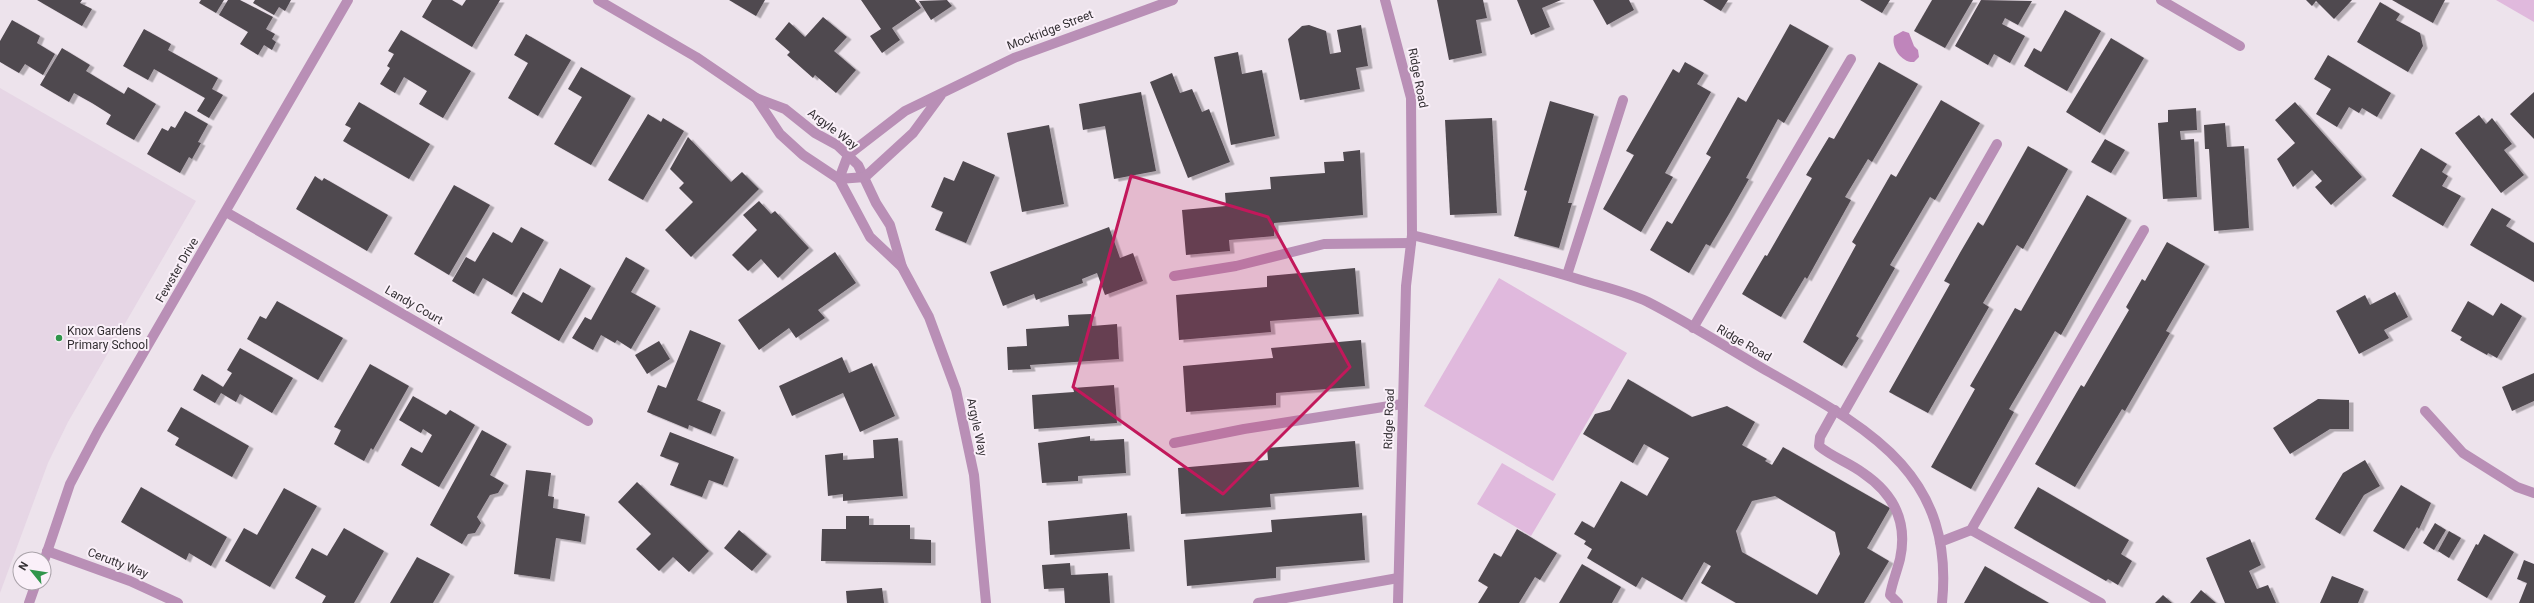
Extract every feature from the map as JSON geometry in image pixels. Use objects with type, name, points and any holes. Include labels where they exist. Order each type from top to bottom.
[{"type":"street","name":"Fewster Drive","points":[[48,551],[68,490],[83,460],[348,0]]},
{"type":"street","name":"Argyle Way","points":[[598,0],[696,57],[756,98],[785,109],[815,133],[837,145],[848,155],[865,178],[876,203],[890,225],[902,267],[929,317],[956,390],[974,475],[986,603]]},
{"type":"street","name":"Mockridge Street","points":[[848,155],[900,113],[942,95],[1014,58],[1173,0]]},
{"type":"street","name":"Ridge Road","points":[[1385,0],[1411,98],[1412,239],[1406,286],[1398,603]]},
{"type":"street","points":[[2161,0],[2240,46]]},
{"type":"street","points":[[1693,328],[1851,59]]},
{"type":"street","name":"Mockridge Street","points":[[865,178],[913,133],[942,95]]},
{"type":"street","name":"Argyle Way","points":[[756,98],[780,134],[803,155],[840,179],[868,233],[902,267]]},
{"type":"street","points":[[1567,275],[1623,100]]},
{"type":"street","points":[[1898,603],[1890,594],[1902,544],[1899,514],[1892,499],[1872,480],[1819,446],[1820,437],[1839,412],[1997,144]]},
{"type":"street","points":[[848,155],[840,179],[865,178]]},
{"type":"street","name":"Landy Court","points":[[226,212],[588,421]]},
{"type":"street","points":[[1940,542],[1971,530],[2144,230]]},
{"type":"street","name":"Ridge Road","points":[[1412,239],[1567,275],[1648,303],[1839,412],[1881,442],[1900,460],[1925,501],[1940,542],[1944,580],[1942,603]]},
{"type":"street","points":[[1174,276],[1236,266],[1324,244],[1412,239]]},
{"type":"street","points":[[1174,443],[1244,429],[1402,404]]},
{"type":"street","points":[[2425,411],[2463,454],[2517,487],[2534,493]]},
{"type":"street","points":[[1971,530],[2100,603]]},
{"type":"street","name":"Cerutty Way","points":[[52,558],[130,581],[178,603]]},
{"type":"street","points":[[1258,603],[1398,578]]},
{"type":"street","points":[[29,603],[33,591]]},
{"type":"highlighted area","points":[[1131,176],[1268,217],[1350,367],[1223,494],[1073,387]]},
{"type":"shaded area","points":[[2496,0],[2534,0],[2534,22]]},
{"type":"shaded area","points":[[1903,31],[1909,33],[1914,46],[1918,50],[1919,57],[1914,62],[1905,60],[1898,54],[1894,45],[1894,36]]},
{"type":"shaded area","name":"Knox Gardens Primary School","points":[[0,88],[196,201],[68,422],[48,463],[16,551],[12,551],[12,560],[0,593]]},
{"type":"shaded area","points":[[1499,278],[1627,353],[1553,481],[1424,406]]},
{"type":"shaded area","points":[[1502,463],[1556,494],[1531,536],[1477,504]]},
{"type":"building","points":[[37,0],[82,0],[80,3],[92,9],[82,26]]},
{"type":"building","points":[[201,0],[224,0],[216,13],[199,3]]},
{"type":"building","points":[[228,0],[240,0],[273,17],[266,29],[275,34],[272,39],[276,42],[272,50],[264,45],[258,55],[240,44],[248,32],[219,15]]},
{"type":"building","points":[[255,0],[291,0],[285,11],[279,7],[274,15],[253,3]]},
{"type":"building","points":[[432,0],[452,0],[462,6],[466,0],[500,0],[472,47],[422,17]]},
{"type":"building","points":[[729,0],[765,0],[756,16]]},
{"type":"building","points":[[861,0],[915,0],[921,8],[892,28],[900,40],[882,53],[870,36],[881,29]]},
{"type":"building","points":[[947,0],[952,6],[931,20],[919,1]]},
{"type":"building","points":[[1437,0],[1483,0],[1487,18],[1476,20],[1482,53],[1449,60]]},
{"type":"building","points":[[1517,0],[1561,0],[1542,8],[1550,27],[1531,35]]},
{"type":"building","points":[[1593,0],[1629,0],[1634,10],[1607,25]]},
{"type":"building","points":[[1703,0],[1728,0],[1721,11]]},
{"type":"building","points":[[1860,0],[1890,0],[1882,13]]},
{"type":"building","points":[[1932,0],[1973,0],[1945,48],[1914,31]]},
{"type":"building","points":[[1981,0],[2032,1],[2018,25],[2005,18],[2002,24],[2025,36],[2010,63],[1994,54],[1988,65],[1955,46]]},
{"type":"building","points":[[2306,0],[2352,0],[2334,19],[2316,1],[2312,6]]},
{"type":"building","points":[[2392,0],[2445,0],[2433,23]]},
{"type":"building","points":[[2380,2],[2400,14],[2396,20],[2420,33],[2423,46],[2408,72],[2357,42]]},
{"type":"building","points":[[2065,10],[2101,31],[2067,91],[2024,66],[2034,48],[2041,52]]},
{"type":"building","points":[[823,17],[847,37],[834,51],[856,70],[836,93],[815,75],[813,78],[787,55],[790,52],[775,39],[789,22],[805,37]]},
{"type":"building","points":[[12,20],[40,36],[37,43],[55,54],[43,75],[25,64],[19,73],[0,62],[0,41]]},
{"type":"building","points":[[1790,24],[1829,46],[1784,123],[1778,119],[1746,178],[1749,179],[1729,214],[1710,246],[1706,244],[1689,273],[1650,250],[1667,221],[1672,224],[1711,157],[1706,154],[1738,97],[1746,102]]},
{"type":"building","points":[[1309,25],[1326,31],[1330,54],[1341,52],[1337,30],[1361,25],[1368,66],[1356,68],[1360,89],[1300,100],[1288,39],[1302,26]]},
{"type":"building","points":[[144,29],[171,44],[168,50],[218,78],[212,89],[223,95],[209,118],[197,111],[205,98],[154,69],[148,80],[123,66]]},
{"type":"building","points":[[401,30],[471,71],[443,118],[419,104],[427,91],[404,77],[395,93],[380,84],[390,68],[387,66],[394,54],[388,51]]},
{"type":"building","points":[[526,34],[571,60],[538,116],[508,98],[528,63],[514,55]]},
{"type":"building","points":[[2111,38],[2144,58],[2100,133],[2066,112]]},
{"type":"building","points":[[62,48],[90,65],[86,71],[124,94],[128,87],[156,104],[134,140],[106,124],[111,115],[92,103],[74,93],[69,102],[40,85]]},
{"type":"building","points":[[1238,52],[1242,74],[1262,70],[1275,136],[1231,145],[1214,57]]},
{"type":"building","points":[[2328,55],[2391,93],[2377,117],[2362,108],[2359,113],[2349,107],[2337,127],[2316,114],[2331,89],[2314,79]]},
{"type":"building","points":[[1685,62],[1704,73],[1697,84],[1711,92],[1665,173],[1673,177],[1641,232],[1603,209],[1634,155],[1626,151],[1673,69],[1679,73]]},
{"type":"building","points":[[1879,62],[1918,84],[1872,162],[1868,159],[1845,197],[1851,200],[1807,279],[1805,277],[1781,317],[1742,294],[1765,255],[1767,256],[1812,178],[1806,175],[1829,137],[1834,139]]},
{"type":"building","points":[[581,67],[631,96],[591,165],[554,144],[582,97],[568,89]]},
{"type":"building","points":[[1172,73],[1180,93],[1192,89],[1202,112],[1209,109],[1230,162],[1188,178],[1150,82]]},
{"type":"building","points":[[1141,92],[1156,171],[1114,179],[1105,126],[1083,130],[1079,104]]},
{"type":"building","points":[[2534,92],[2534,139],[2510,114]]},
{"type":"building","points":[[1941,100],[1980,123],[1935,200],[1930,197],[1890,265],[1895,268],[1856,336],[1859,338],[1842,366],[1803,342],[1856,245],[1852,242],[1891,174],[1896,177]]},
{"type":"building","points":[[1550,101],[1594,114],[1568,203],[1572,203],[1559,248],[1514,236],[1527,191],[1524,190]]},
{"type":"building","points":[[359,102],[430,144],[409,179],[343,141],[351,128],[345,125]]},
{"type":"building","points":[[2295,102],[2362,177],[2331,205],[2315,187],[2322,181],[2312,170],[2293,187],[2277,159],[2295,143],[2275,120]]},
{"type":"building","points":[[2196,108],[2197,130],[2180,131],[2181,140],[2194,139],[2197,197],[2163,199],[2158,123],[2168,122],[2168,110]]},
{"type":"building","points":[[185,111],[208,124],[198,142],[201,143],[192,159],[189,157],[180,173],[147,154],[162,128],[168,131],[171,126],[175,128]]},
{"type":"building","points":[[648,114],[661,122],[663,118],[684,131],[643,200],[608,180]]},
{"type":"building","points":[[2479,115],[2486,124],[2492,118],[2512,144],[2504,150],[2524,175],[2501,193],[2455,133]]},
{"type":"building","points":[[1492,118],[1497,213],[1450,215],[1445,120]]},
{"type":"building","points":[[2225,123],[2227,147],[2244,146],[2249,228],[2214,231],[2209,149],[2205,149],[2204,125]]},
{"type":"building","points":[[1049,125],[1064,204],[1022,212],[1007,133]]},
{"type":"building","points":[[688,137],[731,182],[742,172],[759,189],[691,257],[665,230],[693,202],[679,188],[684,183],[670,169]]},
{"type":"building","points":[[2105,139],[2125,150],[2111,173],[2091,162]]},
{"type":"building","points":[[2028,146],[2068,169],[2023,249],[2017,245],[1983,303],[1989,307],[1928,413],[1889,392],[1950,284],[1944,281],[1978,222],[1983,226]]},
{"type":"building","points":[[2421,148],[2447,164],[2442,172],[2448,176],[2442,186],[2461,196],[2443,226],[2392,196]]},
{"type":"building","points":[[1360,150],[1363,215],[1274,223],[1274,236],[1229,240],[1230,251],[1186,255],[1182,210],[1226,206],[1225,193],[1271,189],[1270,177],[1325,173],[1324,162],[1344,161],[1343,152]]},
{"type":"building","points":[[963,161],[995,175],[966,243],[935,230],[943,212],[931,207],[944,177],[954,181]]},
{"type":"building","points":[[315,176],[322,181],[324,178],[388,215],[367,251],[296,209]]},
{"type":"building","points":[[454,185],[490,205],[449,275],[414,254]]},
{"type":"building","points":[[2087,195],[2127,218],[2061,335],[2055,331],[2009,409],[2014,412],[1971,489],[1931,467],[1975,389],[1970,386],[2015,308],[2021,311]]},
{"type":"building","points":[[759,201],[771,214],[775,211],[809,248],[778,278],[761,259],[748,271],[732,255],[757,230],[743,215]]},
{"type":"building","points":[[2492,208],[2511,219],[2506,226],[2534,243],[2534,282],[2470,245]]},
{"type":"building","points":[[521,227],[544,240],[512,295],[483,278],[474,294],[452,281],[466,257],[475,262],[493,232],[512,243]]},
{"type":"building","points":[[1109,227],[1120,258],[1133,253],[1143,281],[1105,295],[1097,273],[1082,279],[1083,283],[1036,300],[1034,294],[1003,306],[990,272]]},
{"type":"building","points":[[2167,242],[2205,264],[2166,331],[2170,333],[2125,411],[2122,409],[2075,487],[2035,464],[2081,385],[2084,387],[2129,310],[2126,307],[2142,279],[2145,281]]},
{"type":"building","points":[[835,252],[856,283],[818,310],[825,318],[796,338],[789,328],[759,350],[738,320]]},
{"type":"building","points":[[626,257],[645,268],[631,292],[656,306],[631,349],[617,340],[615,343],[601,335],[593,350],[572,338],[585,317],[591,320]]},
{"type":"building","points":[[560,268],[591,286],[559,341],[511,313],[523,292],[542,303]]},
{"type":"building","points":[[1355,268],[1359,314],[1270,321],[1271,332],[1179,340],[1176,295],[1267,287],[1267,276]]},
{"type":"building","points":[[2395,292],[2408,317],[2384,330],[2389,338],[2359,354],[2336,311],[2365,295],[2370,305]]},
{"type":"building","points":[[277,301],[343,338],[318,380],[247,339],[260,316],[266,319]]},
{"type":"building","points":[[2468,301],[2493,316],[2501,303],[2522,316],[2497,358],[2488,353],[2487,355],[2460,340],[2462,337],[2451,331]]},
{"type":"building","points":[[1091,314],[1092,326],[1117,324],[1119,359],[1030,365],[1031,369],[1008,370],[1007,347],[1027,346],[1026,329],[1069,326],[1068,315]]},
{"type":"building","points":[[690,330],[721,343],[697,400],[721,410],[711,434],[689,425],[688,429],[647,412],[658,385],[666,388]]},
{"type":"building","points":[[1361,340],[1365,386],[1276,393],[1276,405],[1186,412],[1183,366],[1273,358],[1271,348]]},
{"type":"building","points":[[659,341],[670,359],[647,374],[635,355]]},
{"type":"building","points":[[240,348],[293,378],[272,413],[240,394],[236,402],[221,393],[215,403],[193,390],[202,374],[223,387],[232,373],[227,370]]},
{"type":"building","points":[[842,357],[849,373],[872,363],[895,416],[860,432],[843,393],[792,416],[779,386]]},
{"type":"building","points":[[370,364],[409,386],[373,450],[371,448],[364,461],[334,444],[341,430],[334,427]]},
{"type":"building","points":[[2534,373],[2534,401],[2512,411],[2502,387]]},
{"type":"building","points":[[1628,379],[1692,417],[1727,406],[1755,422],[1742,445],[1767,459],[1765,461],[1772,465],[1783,447],[1890,508],[1867,548],[1889,561],[1864,603],[1736,603],[1701,583],[1711,566],[1704,562],[1682,600],[1642,577],[1636,587],[1587,558],[1592,549],[1584,544],[1586,541],[1574,534],[1582,521],[1594,528],[1621,481],[1647,496],[1669,458],[1644,444],[1633,463],[1583,434],[1595,414],[1610,410]],"holes":[[[1775,496],[1835,532],[1840,554],[1817,595],[1742,552],[1736,531],[1752,501]]]},
{"type":"building","points":[[1114,385],[1117,423],[1034,429],[1032,395],[1074,392],[1073,388]]},
{"type":"building","points":[[413,396],[446,415],[450,410],[475,425],[439,487],[401,465],[411,447],[422,453],[432,435],[423,429],[421,433],[399,420]]},
{"type":"building","points":[[2318,399],[2349,400],[2349,429],[2330,429],[2290,454],[2273,428]]},
{"type":"building","points":[[181,407],[249,446],[232,477],[175,445],[179,438],[167,431]]},
{"type":"building","points":[[482,430],[507,444],[490,475],[504,483],[498,493],[490,495],[477,517],[481,523],[475,533],[468,534],[462,544],[430,525]]},
{"type":"building","points":[[670,432],[734,457],[723,485],[709,480],[702,497],[670,485],[679,463],[660,456]]},
{"type":"building","points":[[1090,436],[1090,441],[1124,439],[1126,473],[1078,476],[1078,481],[1042,483],[1038,443]]},
{"type":"building","points":[[898,438],[903,496],[843,501],[843,494],[828,496],[825,455],[843,453],[843,460],[874,458],[873,440]]},
{"type":"building","points":[[1355,441],[1359,487],[1270,494],[1271,507],[1181,514],[1178,468],[1268,460],[1267,448]]},
{"type":"building","points":[[2365,460],[2380,486],[2364,495],[2340,534],[2315,519],[2343,473]]},
{"type":"building","points":[[526,470],[551,473],[548,496],[554,497],[553,508],[585,514],[581,542],[556,538],[550,579],[514,574]]},
{"type":"building","points":[[637,482],[709,551],[689,572],[673,557],[659,571],[636,549],[651,534],[618,502]]},
{"type":"building","points":[[2401,485],[2431,503],[2419,529],[2417,527],[2404,549],[2373,531]]},
{"type":"building","points":[[141,487],[227,537],[211,566],[189,553],[186,560],[121,522]]},
{"type":"building","points":[[2038,487],[2129,540],[2121,554],[2132,561],[2118,585],[2108,579],[2106,581],[2014,528]]},
{"type":"building","points":[[284,488],[317,506],[270,587],[225,561],[244,528],[257,535]]},
{"type":"building","points":[[1127,513],[1130,549],[1050,555],[1048,521]]},
{"type":"building","points":[[1362,513],[1365,560],[1276,567],[1276,578],[1187,586],[1184,540],[1272,532],[1271,520]]},
{"type":"building","points":[[846,516],[869,516],[869,525],[910,525],[910,539],[931,540],[931,563],[821,561],[822,529],[846,529]]},
{"type":"building","points":[[2435,523],[2446,530],[2434,550],[2423,543]]},
{"type":"building","points":[[344,528],[384,551],[354,603],[322,603],[326,596],[295,578],[312,548],[327,556]]},
{"type":"building","points":[[1517,529],[1557,553],[1540,580],[1535,577],[1519,603],[1478,603],[1488,587],[1478,581],[1494,553],[1501,557]]},
{"type":"building","points":[[739,530],[767,554],[752,571],[724,548]]},
{"type":"building","points":[[2449,531],[2461,538],[2449,558],[2438,551]]},
{"type":"building","points":[[2484,534],[2514,552],[2487,598],[2457,580],[2476,544],[2478,545]]},
{"type":"building","points":[[2250,539],[2261,565],[2249,571],[2257,589],[2268,585],[2276,603],[2225,603],[2206,558]]},
{"type":"building","points":[[417,557],[450,574],[433,603],[390,603]]},
{"type":"building","points":[[2524,560],[2534,564],[2534,603],[2519,603],[2527,583],[2517,579]]},
{"type":"building","points":[[1070,563],[1071,575],[1108,573],[1110,603],[1065,603],[1064,588],[1044,589],[1042,565]]},
{"type":"building","points":[[1582,564],[1621,587],[1612,603],[1559,603]]},
{"type":"building","points":[[1985,566],[2014,583],[2049,603],[1964,603]]},
{"type":"building","points":[[2332,576],[2364,589],[2358,603],[2320,603]]},
{"type":"building","points":[[882,588],[884,603],[847,603],[846,591]]},
{"type":"building","points":[[2201,590],[2216,603],[2190,603]]},
{"type":"building","points":[[2163,595],[2172,603],[2155,603]]},
{"type":"place","name":"Knox Gardens Primary School","points":[[59,338]]}]
